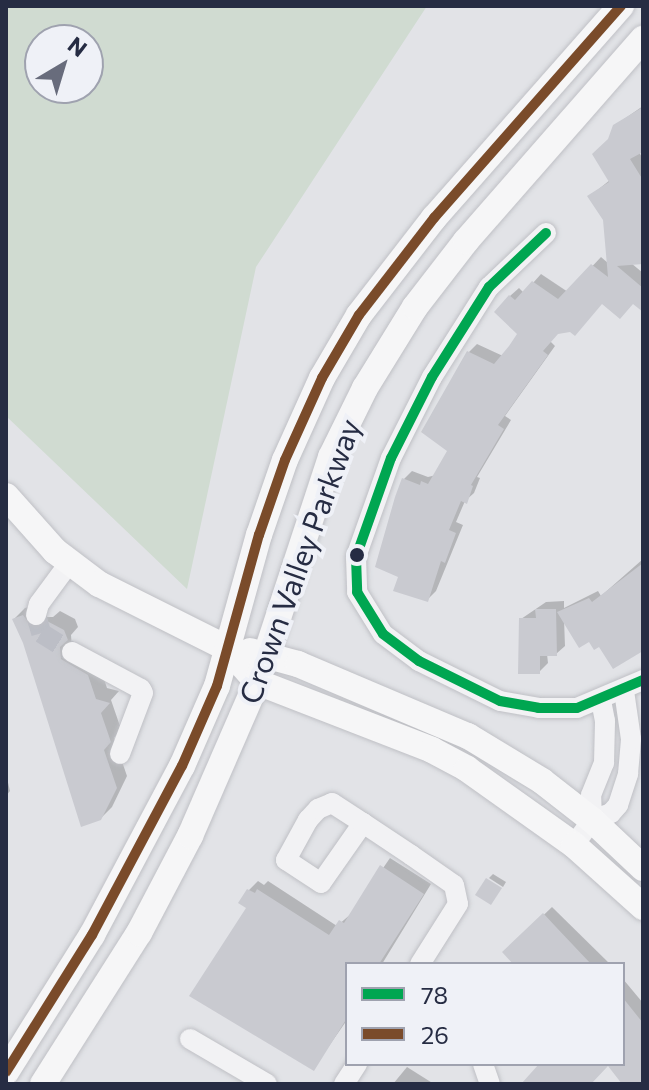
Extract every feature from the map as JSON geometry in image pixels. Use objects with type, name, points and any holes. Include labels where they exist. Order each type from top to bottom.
[{"type":"main road","name":"Crown Valley Parkway","points":[[6,1072],[63,985],[128,872],[182,766],[217,686],[259,535],[285,460],[322,378],[359,315],[434,218],[621,6]]},
{"type":"main road","name":"Crown Valley Parkway","points":[[43,1084],[106,988],[174,868],[257,682],[331,457],[347,419],[415,307],[466,241],[643,39]]},
{"type":"main road","points":[[6,496],[55,551],[99,584],[227,648],[267,653],[468,736],[542,781],[592,820],[643,868]]},
{"type":"main road","points":[[227,648],[257,682],[432,750],[467,769],[574,845],[643,907]]},
{"type":"street","points":[[546,233],[489,287],[432,377],[391,458],[356,557],[357,592],[383,634],[419,661],[500,701],[538,708],[577,708],[624,691],[643,680]]},
{"type":"street","points":[[36,615],[39,604],[70,562]]},
{"type":"street","points":[[72,652],[141,689],[143,693],[120,754]]},
{"type":"street","points":[[574,845],[592,820],[611,813],[618,805],[628,774],[631,739],[624,691]]},
{"type":"street","points":[[592,820],[591,795],[604,763],[601,700]]},
{"type":"street","points":[[604,741],[631,739]]},
{"type":"street","points":[[363,823],[454,885],[459,895],[458,904],[421,962]]},
{"type":"street","points":[[190,1039],[267,1084]]},
{"type":"street","points":[[344,1084],[356,1066]]},
{"type":"shaded area","points":[[6,6],[427,6],[256,267],[187,589],[6,416]]},
{"type":"building","points":[[643,107],[643,152],[630,159],[643,180],[643,264],[617,266],[643,288],[643,312],[633,304],[620,319],[602,304],[575,336],[570,332],[558,334],[543,351],[548,355],[498,425],[504,429],[471,485],[467,504],[461,501],[449,530],[456,533],[445,563],[441,561],[428,602],[393,591],[398,577],[375,567],[402,478],[420,485],[421,481],[428,484],[447,451],[421,432],[467,351],[494,364],[517,334],[494,312],[509,295],[515,300],[532,281],[558,299],[591,264],[608,277],[603,220],[587,196],[609,182],[592,154],[608,139],[613,125]]},
{"type":"building","points":[[643,563],[643,651],[613,669],[599,647],[594,650],[589,642],[579,648],[557,612],[589,598],[592,602]]},
{"type":"building","points":[[535,609],[556,609],[557,656],[540,656],[540,674],[518,674],[519,618],[536,618]]},
{"type":"building","points":[[23,615],[32,627],[40,627],[47,621],[64,630],[68,640],[60,647],[61,659],[88,675],[96,699],[110,703],[101,713],[111,742],[104,750],[117,788],[101,820],[81,827],[23,643],[12,619]]},
{"type":"building","points":[[380,865],[424,894],[380,962],[345,962],[345,1021],[314,1071],[189,996],[246,908],[238,903],[247,889],[255,893],[257,889],[329,935],[339,920],[344,923]]},
{"type":"building","points":[[486,878],[502,888],[491,905],[475,895]]},
{"type":"building","points":[[543,913],[589,962],[511,962],[502,952]]},
{"type":"building","points":[[625,1000],[643,1023],[643,1084],[622,1084],[608,1066],[625,1066]]},
{"type":"building","points":[[537,1066],[608,1066],[591,1084],[521,1084]]},
{"type":"tunnel","points":[[36,615],[41,633],[72,652]]},
{"type":"transit line","name":"26","points":[[6,1072],[92,935],[182,766],[217,686],[259,535],[285,460],[322,378],[359,315],[434,218],[621,6]]},
{"type":"transit line","name":"78","points":[[546,233],[489,287],[432,377],[391,458],[356,557],[357,592],[383,634],[419,661],[500,701],[538,708],[577,708],[643,680]]}]
